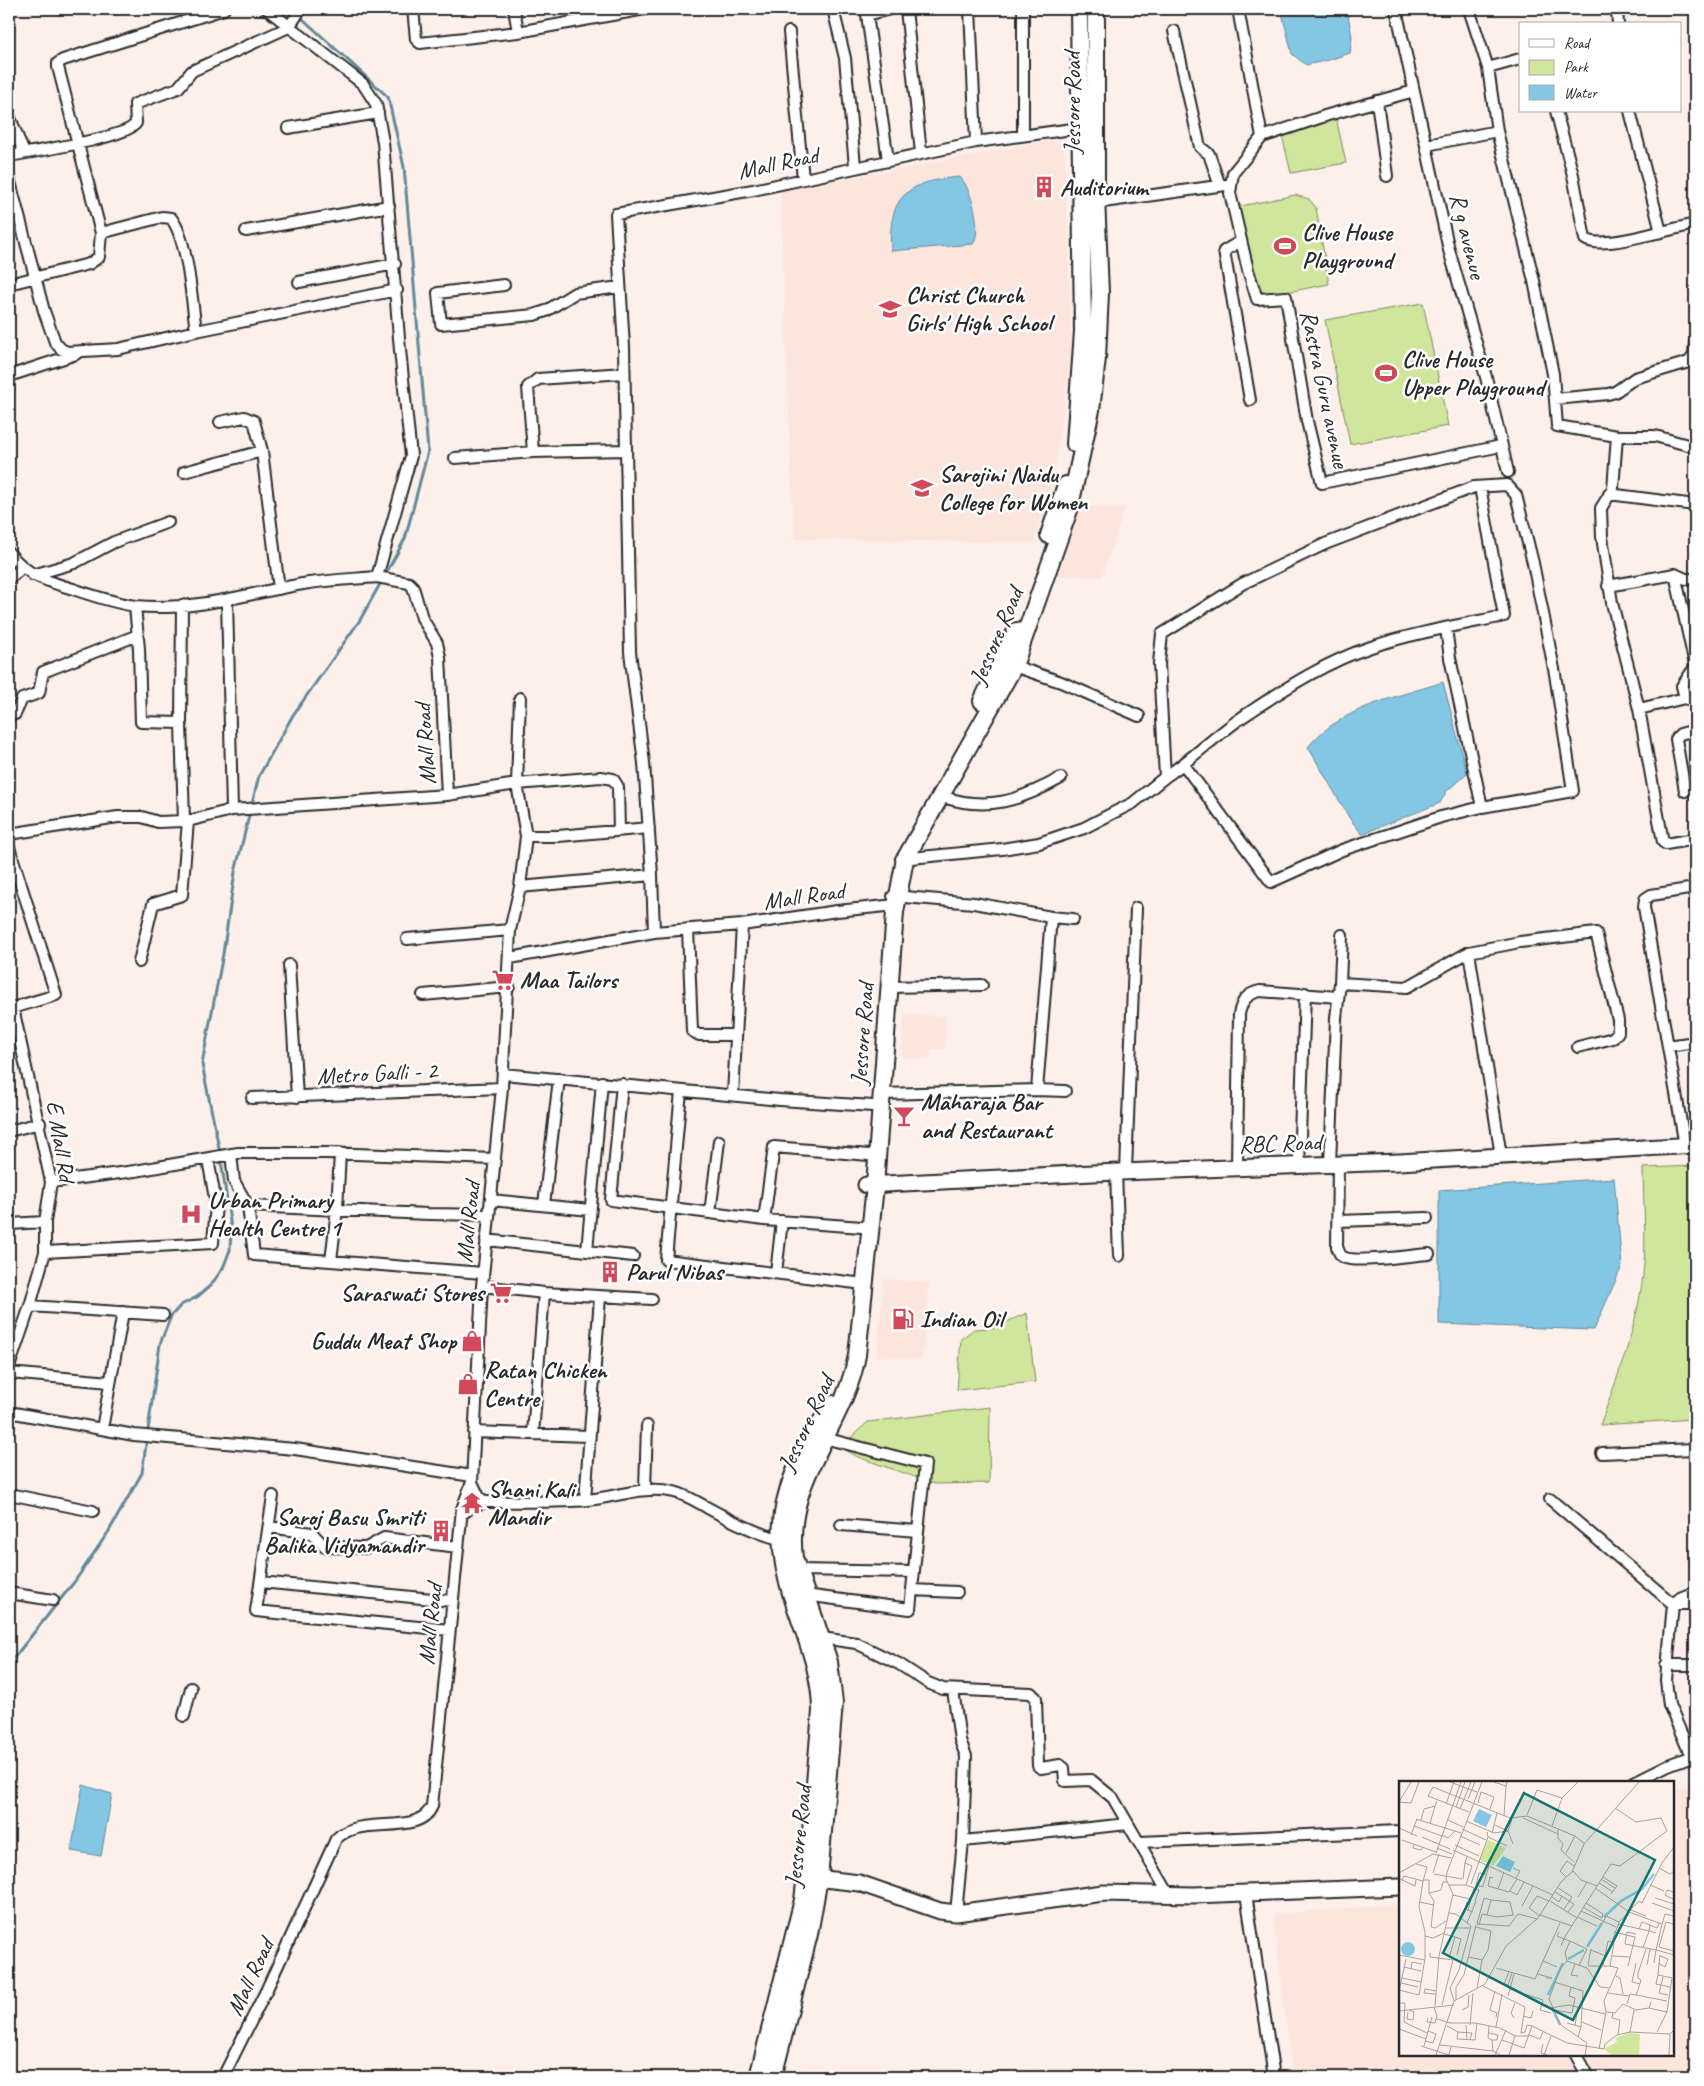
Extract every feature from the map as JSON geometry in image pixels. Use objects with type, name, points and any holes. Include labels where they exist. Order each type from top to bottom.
[{"type":"main road","name":"Jessore Road","points":[[1079,9],[1084,331],[1082,433]]},
{"type":"main road","points":[[1082,433],[1090,338],[1086,9]]},
{"type":"main road","name":"Jessore Road","points":[[902,859],[1014,666],[1069,510],[1082,433],[1095,383],[1100,302],[1096,203],[1096,9]]},
{"type":"main road","name":"Jessore Road","points":[[758,2077],[795,1936],[813,1878],[834,1704],[833,1679],[822,1638],[786,1540],[814,1457],[844,1402],[853,1378],[871,1185],[893,901],[902,859],[934,785],[980,706],[1018,628],[1075,469]]},
{"type":"main road","name":"Jessore Road","points":[[773,2077],[809,1934],[821,1693],[815,1660],[785,1576],[786,1540],[784,1508],[790,1484],[807,1442],[831,1404],[842,1380],[849,1343],[862,1227],[871,1185],[869,1154],[890,987],[893,901]]},
{"type":"street","points":[[9,284],[89,264],[99,257],[101,233],[58,67],[60,61],[224,9]]},
{"type":"street","points":[[9,553],[33,575],[49,583],[101,599],[135,606],[167,607],[228,600],[309,583],[379,577],[411,456],[400,350],[397,290],[384,142],[376,104],[363,84],[291,23],[267,9]]},
{"type":"street","points":[[134,127],[136,123],[135,104],[178,88],[192,71],[291,23],[301,9]]},
{"type":"street","points":[[413,9],[416,39],[420,44],[518,32],[589,14],[645,9]]},
{"type":"street","points":[[514,9],[518,32]]},
{"type":"street","points":[[833,9],[844,58],[855,166]]},
{"type":"street","points":[[906,9],[921,153]]},
{"type":"street","points":[[970,9],[976,142]]},
{"type":"street","points":[[1023,135],[1024,9]]},
{"type":"street","points":[[1238,9],[1262,137]]},
{"type":"street","name":"R g avenue","points":[[1396,9],[1449,250],[1486,377],[1508,472]]},
{"type":"street","points":[[1469,9],[1488,68],[1497,130],[1534,281],[1553,374],[1557,426],[1617,436],[1654,436],[1695,447]]},
{"type":"street","points":[[1617,9],[1618,22]]},
{"type":"street","points":[[884,10],[868,15],[888,160]]},
{"type":"street","points":[[1174,31],[1200,147],[1209,154],[1220,186]]},
{"type":"street","points":[[790,32],[803,179]]},
{"type":"street","points":[[1488,68],[1519,59]]},
{"type":"street","points":[[1096,203],[1231,184],[1233,173],[1262,137],[1414,91]]},
{"type":"street","points":[[1377,102],[1387,176]]},
{"type":"street","points":[[1556,112],[1573,175],[1585,239],[1590,242],[1610,242],[1695,224]]},
{"type":"street","points":[[1630,112],[1661,232]]},
{"type":"street","points":[[288,128],[378,114]]},
{"type":"street","points":[[9,115],[24,153]]},
{"type":"street","points":[[9,156],[78,144],[134,127],[145,126]]},
{"type":"street","name":"Mall Road","points":[[654,932],[649,828],[630,652],[624,347],[616,214],[803,179],[855,166],[976,142],[1080,128]]},
{"type":"street","points":[[1427,145],[1497,130]]},
{"type":"street","points":[[9,178],[54,342],[60,349],[79,352],[118,350],[196,331],[397,290]]},
{"type":"street","name":"Rastra Guru avenue","points":[[1231,184],[1230,193],[1241,241],[1258,298],[1286,298],[1307,421],[1322,483],[1501,446]]},
{"type":"street","points":[[246,231],[389,206]]},
{"type":"street","points":[[101,233],[162,217],[171,218],[178,230],[185,255],[196,331]]},
{"type":"street","points":[[1241,241],[1224,252],[1250,400]]},
{"type":"street","points":[[299,282],[394,264]]},
{"type":"street","points":[[504,285],[438,293],[441,324],[534,315],[546,311],[575,293],[620,287]]},
{"type":"street","points":[[1555,399],[1615,392],[1635,378],[1689,362],[1694,355],[1695,342]]},
{"type":"street","points":[[9,376],[79,352]]},
{"type":"street","points":[[533,452],[528,407],[528,387],[530,384],[538,379],[624,373]]},
{"type":"street","points":[[220,422],[244,417],[254,421],[262,451],[279,589]]},
{"type":"street","points":[[1617,436],[1613,489],[1602,508],[1602,537],[1608,586],[1639,709],[1663,842],[1666,844],[1695,839]]},
{"type":"street","points":[[454,458],[533,452],[626,450]]},
{"type":"street","points":[[184,472],[262,451]]},
{"type":"street","points":[[1165,777],[1159,663],[1162,634],[1242,584],[1325,544],[1474,487],[1506,485],[1516,495],[1541,602],[1572,791],[1482,807],[1441,817],[1342,850],[1271,882],[1184,765]]},
{"type":"street","points":[[902,859],[1040,843],[1084,828],[1133,803],[1165,777],[1184,765],[1219,734],[1248,713],[1314,672],[1370,648],[1446,628],[1504,616],[1480,487]]},
{"type":"street","points":[[1609,494],[1695,505]]},
{"type":"street","points":[[33,575],[74,563],[114,542],[168,522]]},
{"type":"street","points":[[9,579],[23,567]]},
{"type":"street","points":[[1608,586],[1675,574],[1686,579],[1695,579]]},
{"type":"street","points":[[1675,574],[1695,666],[1682,686],[1685,698]]},
{"type":"street","name":"Mall Road","points":[[223,2077],[266,1991],[336,1839],[358,1826],[415,1821],[430,1811],[463,1504],[472,1479],[482,1286],[502,1088],[510,930],[520,887],[526,836],[517,784],[447,795],[437,643],[426,628],[416,591],[409,583],[379,577]]},
{"type":"street","points":[[228,600],[232,810]]},
{"type":"street","points":[[140,962],[153,904],[182,895],[186,821],[181,723],[182,605]]},
{"type":"street","points":[[135,606],[138,635],[140,722],[181,723]]},
{"type":"street","points":[[1446,628],[1450,658],[1482,807]]},
{"type":"street","points":[[9,715],[15,714],[22,699],[39,693],[43,672],[138,635]]},
{"type":"street","points":[[1014,666],[1061,682],[1139,716]]},
{"type":"street","points":[[520,698],[517,784],[601,777],[613,779],[618,787],[619,832]]},
{"type":"street","points":[[1639,709],[1685,698],[1695,702]]},
{"type":"street","points":[[1685,791],[1676,739],[1680,734],[1695,730]]},
{"type":"street","points":[[940,796],[970,804],[1007,802],[1034,793],[1061,778]]},
{"type":"street","points":[[9,834],[118,817],[142,817],[158,822],[186,821],[244,808],[447,795]]},
{"type":"street","points":[[526,836],[619,832],[649,828]]},
{"type":"street","points":[[9,847],[56,996],[11,1008]]},
{"type":"street","points":[[520,887],[652,875]]},
{"type":"street","points":[[1690,1145],[1668,1046],[1644,907],[1645,899],[1651,895],[1695,888]]},
{"type":"street","name":"Mall Road","points":[[510,958],[654,932],[742,925],[893,901],[974,902],[1051,917],[1073,919]]},
{"type":"street","points":[[1119,1256],[1121,1172],[1136,908]]},
{"type":"street","points":[[1037,1090],[1051,917]]},
{"type":"street","points":[[732,1095],[742,925]]},
{"type":"street","points":[[688,929],[692,1031],[698,1035],[736,1035]]},
{"type":"street","points":[[407,939],[510,930]]},
{"type":"street","points":[[1340,983],[1407,987],[1469,952],[1520,942],[1596,933],[1618,1020],[1618,1032],[1613,1038],[1578,1047]]},
{"type":"street","points":[[1342,934],[1338,997],[1334,1164],[1338,1247],[1344,1258],[1362,1260],[1429,1254]]},
{"type":"street","points":[[1469,952],[1501,1156]]},
{"type":"street","points":[[289,965],[297,1097]]},
{"type":"street","points":[[890,987],[982,986]]},
{"type":"street","points":[[423,995],[508,987]]},
{"type":"street","points":[[1237,1167],[1239,1014],[1242,1004],[1248,995],[1260,991],[1338,997]]},
{"type":"street","points":[[1299,1165],[1305,994]]},
{"type":"street","name":"E Mall Rd","points":[[9,1368],[30,1306],[45,1252],[46,1222],[51,1182],[40,1123],[11,1008]]},
{"type":"street","points":[[1668,1046],[1695,1042]]},
{"type":"street","points":[[503,1074],[732,1095],[877,1100],[1065,1090]]},
{"type":"street","points":[[544,1205],[559,1079]]},
{"type":"street","points":[[587,1251],[602,1082]]},
{"type":"street","points":[[622,1084],[611,1200],[671,1206],[710,1214],[764,1220],[862,1227]]},
{"type":"street","name":"Metro Galli - 2","points":[[252,1098],[502,1088]]},
{"type":"street","points":[[682,1091],[666,1260],[856,1283]]},
{"type":"street","points":[[9,1131],[40,1123]]},
{"type":"street","points":[[710,1214],[719,1141]]},
{"type":"street","name":"RBC Road","points":[[871,1185],[945,1180],[1501,1156],[1690,1145]]},
{"type":"street","points":[[764,1220],[774,1147],[869,1154]]},
{"type":"street","points":[[51,1182],[234,1154],[340,1153],[495,1160]]},
{"type":"street","points":[[331,1261],[337,1209],[340,1153]]},
{"type":"street","points":[[234,1154],[234,1181],[248,1206],[254,1255],[483,1273]]},
{"type":"street","points":[[45,1252],[213,1244],[216,1204],[208,1159]]},
{"type":"street","points":[[491,1200],[590,1210]]},
{"type":"street","points":[[248,1206],[489,1215]]},
{"type":"street","points":[[1338,1221],[1427,1218]]},
{"type":"street","points":[[776,1273],[782,1221]]},
{"type":"street","points":[[9,1224],[46,1222]]},
{"type":"street","points":[[486,1240],[633,1256]]},
{"type":"street","points":[[482,1286],[544,1293],[652,1299]]},
{"type":"street","points":[[533,1434],[544,1293]]},
{"type":"street","points":[[585,1500],[600,1297]]},
{"type":"street","points":[[30,1306],[163,1314]]},
{"type":"street","points":[[102,1429],[123,1312]]},
{"type":"street","points":[[9,1373],[110,1382]]},
{"type":"street","points":[[9,1412],[134,1435],[295,1449],[472,1479],[479,1497],[485,1502]]},
{"type":"street","points":[[645,1489],[647,1426]]},
{"type":"street","points":[[474,1432],[589,1436]]},
{"type":"street","points":[[805,1595],[910,1609],[925,1464],[824,1438]]},
{"type":"street","points":[[1602,1453],[1695,1448]]},
{"type":"street","points":[[462,1514],[473,1506],[485,1502],[585,1500],[645,1489],[683,1494],[710,1510],[786,1540]]},
{"type":"street","points":[[9,1494],[93,1511]]},
{"type":"street","points":[[274,1496],[256,1611],[449,1630]]},
{"type":"street","points":[[1550,1499],[1673,1604],[1695,1604]]},
{"type":"street","points":[[841,1525],[918,1530]]},
{"type":"street","points":[[269,1527],[312,1533],[325,1546],[366,1548],[384,1538],[458,1547]]},
{"type":"street","points":[[797,1570],[914,1572]]},
{"type":"street","points":[[261,1582],[452,1601]]},
{"type":"street","points":[[912,1590],[957,1592]]},
{"type":"street","points":[[1636,1781],[1693,1755],[1669,1706],[1666,1665],[1673,1604],[1680,1598],[1695,1592]]},
{"type":"street","points":[[9,1593],[53,1600]]},
{"type":"street","points":[[822,1638],[856,1643],[899,1664],[928,1684],[953,1690],[1031,1693],[1035,1695],[1038,1766],[1041,1768],[1062,1766],[1066,1782],[1091,1780],[1113,1798],[1170,1896]]},
{"type":"street","points":[[1666,1665],[1695,1665]]},
{"type":"street","points":[[184,1716],[191,1688]]},
{"type":"street","points":[[953,1690],[960,1740],[966,1756],[963,1841],[956,1913]]},
{"type":"street","points":[[963,1841],[1128,1824]]},
{"type":"street","points":[[1140,1842],[1399,1832]]},
{"type":"street","points":[[813,1878],[859,1883],[940,1911],[956,1913],[1103,1893],[1170,1896],[1399,1887]]},
{"type":"street","points":[[1246,1894],[1274,2077]]},
{"type":"street","points":[[1577,2056],[1588,2077]]},
{"type":"shaded area","name":"Christ Church Girls' High School","points":[[1055,140],[1064,147],[1071,350],[1054,477],[1034,543],[794,539],[780,191]]},
{"type":"shaded area","points":[[1079,506],[1125,507],[1102,577],[1059,575]]},
{"type":"shaded area","points":[[904,1015],[946,1016],[945,1049],[931,1049],[930,1059],[902,1058]]},
{"type":"shaded area","name":"Indian Oil","points":[[884,1279],[929,1282],[922,1360],[877,1356]]},
{"type":"shaded area","points":[[1695,1786],[1695,2077],[1293,2077],[1273,1914],[1399,1904],[1399,2056],[1674,2056],[1674,1790]]},
{"type":"green space","points":[[1335,113],[1346,163],[1291,173],[1281,131]]},
{"type":"green space","name":"Clive House Playground","points":[[1295,195],[1309,199],[1316,208],[1329,284],[1262,297],[1236,207]]},
{"type":"green space","name":"Clive House Upper Playground","points":[[1423,303],[1448,426],[1350,444],[1325,320]]},
{"type":"green space","points":[[1695,1166],[1695,1419],[1600,1425],[1626,1351],[1640,1294],[1645,1248],[1643,1168]]},
{"type":"green space","points":[[1027,1313],[1035,1382],[957,1390],[961,1339],[974,1329],[993,1328]]},
{"type":"green space","points":[[990,1407],[989,1483],[935,1484],[858,1457],[840,1447],[868,1422]]},
{"type":"water","points":[[1281,9],[1347,9],[1352,37],[1350,53],[1306,65],[1292,54]]},
{"type":"water","points":[[960,177],[972,199],[974,209],[977,229],[973,244],[891,251],[893,217],[897,204],[904,195],[914,188],[927,183]]},
{"type":"water","points":[[1443,682],[1467,773],[1446,792],[1440,803],[1362,834],[1350,819],[1308,747],[1336,722],[1352,713],[1388,699]]},
{"type":"water","points":[[1614,1178],[1622,1266],[1594,1330],[1439,1324],[1439,1190]]},
{"type":"water","points":[[83,1785],[112,1794],[101,1856],[71,1851]]},
{"type":"waterway","points":[[9,1664],[75,1581],[109,1531],[142,1473],[160,1344],[171,1316],[181,1305],[197,1297],[211,1285],[223,1268],[230,1250],[231,1228],[220,1153],[202,1064],[223,954],[235,872],[259,776],[293,715],[360,620],[405,539],[428,451],[404,167],[388,97],[292,9]]},
{"type":"place","name":"Auditorium","points":[[1044,187]]},
{"type":"place","name":"Clive House Playground","points":[[1285,246]]},
{"type":"place","name":"Christ Church Girls' High School","points":[[890,309]]},
{"type":"place","name":"Clive House Upper Playground","points":[[1386,373]]},
{"type":"place","name":"Sarojini Naidu College for Women","points":[[922,488]]},
{"type":"place","name":"Maa Tailors","points":[[503,980]]},
{"type":"place","name":"Maharaja Bar and Restaurant","points":[[904,1116]]},
{"type":"place","name":"Urban Primary Health Centre 1","points":[[191,1214]]},
{"type":"place","name":"Parul Nibas","points":[[610,1272]]},
{"type":"place","name":"Saraswati Stores","points":[[501,1293]]},
{"type":"place","name":"Indian Oil","points":[[903,1319]]},
{"type":"place","name":"Guddu Meat Shop","points":[[472,1341]]},
{"type":"place","name":"Ratan Chicken Centre","points":[[468,1384]]},
{"type":"place","name":"Shani Kali Mandir","points":[[472,1503]]},
{"type":"place","name":"Saroj Basu Smriti Balika Vidyamandir","points":[[441,1531]]}]
